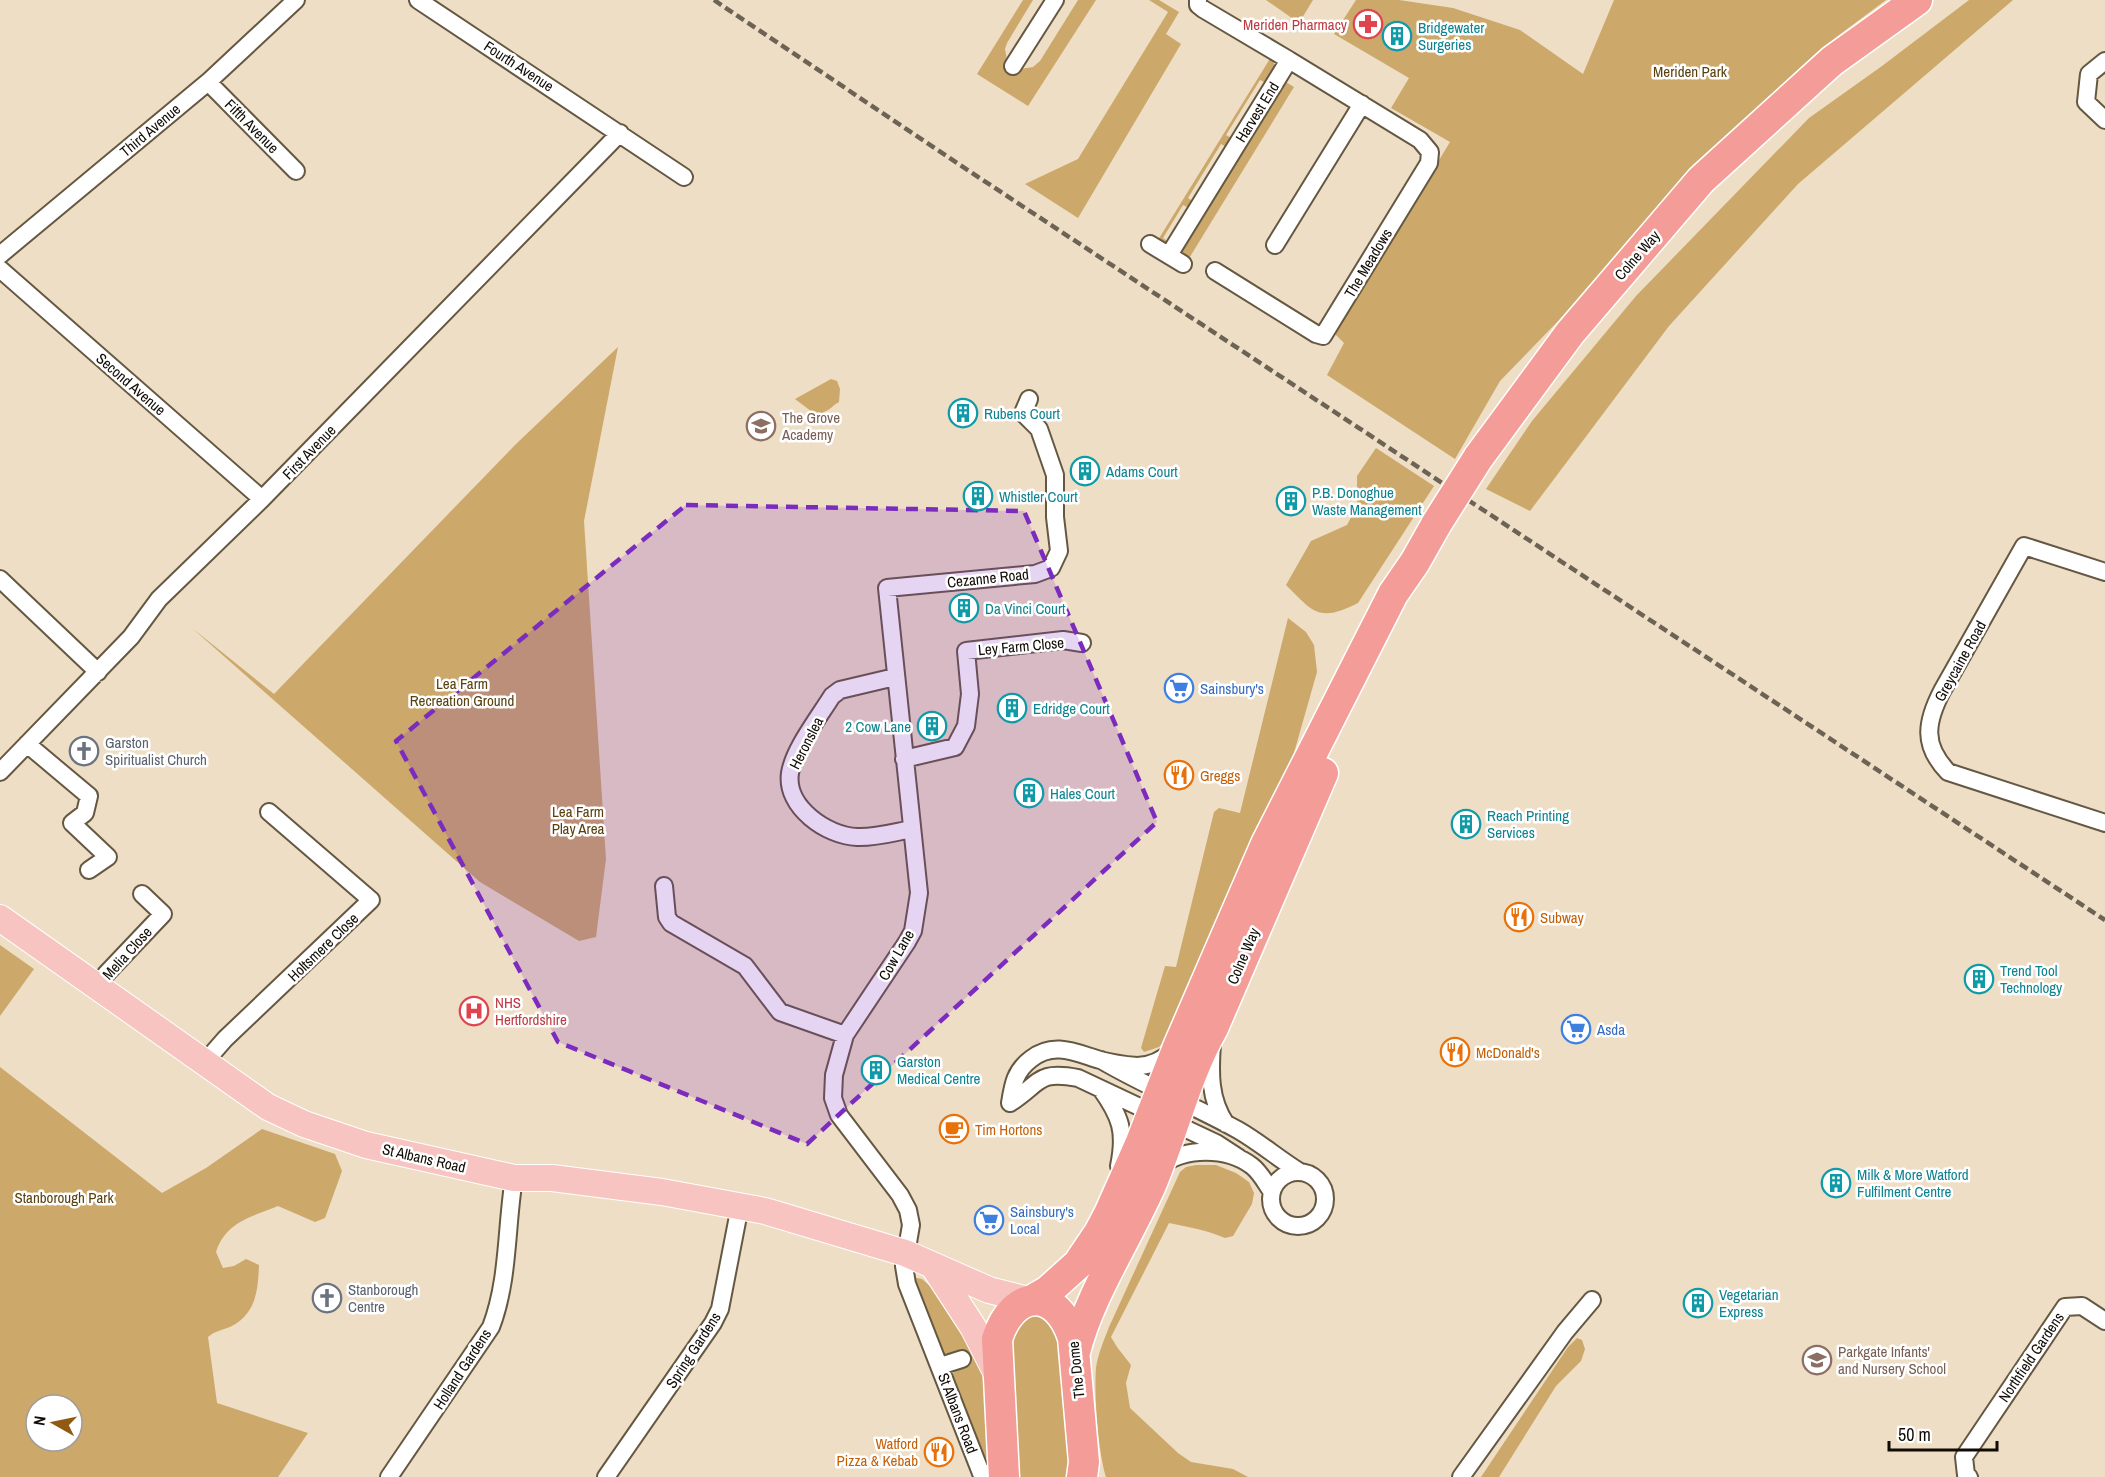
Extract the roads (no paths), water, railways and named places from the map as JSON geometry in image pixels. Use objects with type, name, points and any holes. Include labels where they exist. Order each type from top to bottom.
[{"type":"highway","name":"Colne Way","points":[[1075,1352],[1084,1321],[1139,1213],[1159,1167],[1178,1047],[1266,844],[1394,594],[1437,523],[1478,458],[1570,333],[1701,180],[1832,61],[1917,0]]},
{"type":"highway","name":"Colne Way","points":[[1031,1300],[1048,1291],[1078,1264],[1094,1241],[1167,1106],[1213,1028],[1316,788],[1403,600],[1415,562]]},
{"type":"highway","name":"The Dome","points":[[1031,1300],[1051,1305],[1062,1314],[1070,1327],[1075,1352],[1086,1472]]},
{"type":"highway","points":[[1004,1475],[997,1339],[1002,1323],[1013,1309],[1031,1300]]},
{"type":"main road","name":"St Albans Road","points":[[0,918],[268,1107],[304,1124],[366,1145],[514,1178],[552,1178],[662,1192],[741,1206],[799,1220],[906,1253],[989,1290],[1031,1300]]},
{"type":"main road","points":[[934,1267],[973,1327],[997,1374]]},
{"type":"street","name":"Third Avenue","points":[[0,255],[208,82],[296,0]]},
{"type":"street","name":"Fourth Avenue","points":[[418,0],[684,177]]},
{"type":"street","points":[[1013,66],[1055,0]]},
{"type":"street","points":[[1198,2],[1289,60]]},
{"type":"street","name":"The Meadows","points":[[1215,271],[1316,334],[1323,336],[1429,163],[1430,152],[1420,140],[1289,60]]},
{"type":"street","name":"Harvest End","points":[[1150,244],[1176,260],[1289,60]]},
{"type":"street","points":[[2105,61],[2089,74],[2086,102],[2105,120]]},
{"type":"street","name":"Fifth Avenue","points":[[208,82],[296,171]]},
{"type":"street","points":[[1275,245],[1362,104]]},
{"type":"street","name":"First Avenue","points":[[0,772],[132,637],[159,599],[262,500],[620,133]]},
{"type":"street","name":"Second Avenue","points":[[0,269],[262,500]]},
{"type":"street","name":"Cezanne Road","points":[[887,588],[1026,575],[1051,568],[1059,551],[1055,517],[1055,475],[1039,429],[1023,413],[1029,399]]},
{"type":"street","name":"Greycaine Road","points":[[2105,572],[2024,546],[1933,709],[1930,745],[1937,760],[1948,772],[2105,823]]},
{"type":"street","points":[[0,579],[98,672]]},
{"type":"street","name":"Cow Lane","points":[[887,588],[919,893],[913,931],[900,955],[845,1035],[834,1075],[833,1098],[835,1108],[905,1203],[911,1225],[906,1253]]},
{"type":"street","name":"Ley Farm Close","points":[[904,759],[955,747],[966,726],[970,694],[966,651],[1063,640],[1082,643]]},
{"type":"street","name":"Heronslea","points":[[895,677],[840,690],[832,696],[794,760],[790,772],[790,783],[800,808],[810,818],[835,832],[860,838],[912,829]]},
{"type":"street","points":[[27,744],[89,796],[86,813],[72,823],[108,857],[89,870]]},
{"type":"street","name":"Holtsmere Close","points":[[204,1063],[371,900],[269,812]]},
{"type":"street","points":[[664,886],[667,917],[671,923],[745,966],[780,1012],[845,1035]]},
{"type":"street","name":"Melia Close","points":[[98,987],[106,974],[163,914],[142,894]]},
{"type":"street","points":[[1213,1028],[1212,1086],[1218,1113],[1226,1124]]},
{"type":"street","points":[[1101,1060],[1144,1065],[1161,1059],[1178,1047]]},
{"type":"street","points":[[1272,1192],[1254,1167],[1216,1143],[1167,1106],[1123,1073],[1101,1060],[1069,1049],[1047,1050],[1037,1054],[1020,1068],[1013,1080],[1010,1102],[1025,1093],[1037,1081],[1048,1076],[1059,1075],[1078,1078],[1101,1089],[1167,1106],[1226,1124],[1299,1172],[1312,1176],[1321,1185],[1324,1192],[1324,1206],[1317,1218],[1297,1226],[1281,1220],[1272,1205],[1272,1192],[1285,1175],[1299,1172]]},
{"type":"street","points":[[1101,1089],[1116,1110],[1123,1145],[1109,1214]]},
{"type":"street","points":[[1159,1167],[1177,1156],[1196,1151],[1239,1158]]},
{"type":"street","name":"Holland Gardens","points":[[389,1477],[491,1327],[502,1289],[514,1178]]},
{"type":"street","name":"Spring Gardens","points":[[606,1477],[716,1316],[724,1294],[741,1206]]},
{"type":"street","name":"St Albans Road","points":[[906,1253],[904,1269],[907,1284],[981,1473],[1004,1475]]},
{"type":"street","points":[[1461,1477],[1565,1332],[1592,1300]]},
{"type":"street","name":"Northfield Gardens","points":[[1969,1477],[1966,1475],[1964,1457],[2065,1307],[2082,1305],[2105,1321]]},
{"type":"street","name":"St Albans Road","points":[[940,1366],[962,1359]]},
{"type":"railway","points":[[714,0],[957,163],[2105,920]]},
{"type":"place","name":"Meriden Pharmacy","points":[[1368,24]]},
{"type":"place","name":"Bridgewater Surgeries","points":[[1397,36]]},
{"type":"place","name":"Rubens Court","points":[[963,413]]},
{"type":"place","name":"The Grove Academy","points":[[761,426]]},
{"type":"place","name":"Adams Court","points":[[1085,471]]},
{"type":"place","name":"Whistler Court","points":[[978,496]]},
{"type":"place","name":"P.B. Donoghue Waste Management","points":[[1291,501]]},
{"type":"place","name":"Da Vinci Court","points":[[964,608]]},
{"type":"place","name":"Sainsbury's","points":[[1179,688]]},
{"type":"place","name":"Edridge Court","points":[[1012,708]]},
{"type":"place","name":"2 Cow Lane","points":[[932,726]]},
{"type":"place","name":"Garston Spiritualist Church","points":[[84,751]]},
{"type":"place","name":"Greggs","points":[[1179,775]]},
{"type":"place","name":"Hales Court","points":[[1029,793]]},
{"type":"place","name":"Reach Printing Services","points":[[1466,824]]},
{"type":"place","name":"Subway","points":[[1519,917]]},
{"type":"place","name":"Trend Tool Technology","points":[[1979,979]]},
{"type":"place","name":"NHS Hertfordshire","points":[[474,1011]]},
{"type":"place","name":"Asda","points":[[1576,1029]]},
{"type":"place","name":"McDonald's","points":[[1455,1052]]},
{"type":"place","name":"Garston Medical Centre","points":[[876,1070]]},
{"type":"place","name":"Tim Hortons","points":[[954,1129]]},
{"type":"place","name":"Milk & More Watford Fulfilment Centre","points":[[1836,1183]]},
{"type":"place","name":"Sainsbury's Local","points":[[989,1220]]},
{"type":"place","name":"Stanborough Centre","points":[[327,1298]]},
{"type":"place","name":"Vegetarian Express","points":[[1698,1303]]},
{"type":"place","name":"Parkgate Infants' and Nursery School","points":[[1817,1360]]},
{"type":"place","name":"Watford Pizza & Kebab","points":[[939,1452]]},
{"type":"park label","name":"Meriden Park","points":[[1690,71]]},
{"type":"park label","name":"Lea Farm Recreation Ground","points":[[462,692]]},
{"type":"park label","name":"Lea Farm Play Area","points":[[578,820]]},
{"type":"park label","name":"Stanborough Park","points":[[64,1197]]}]
